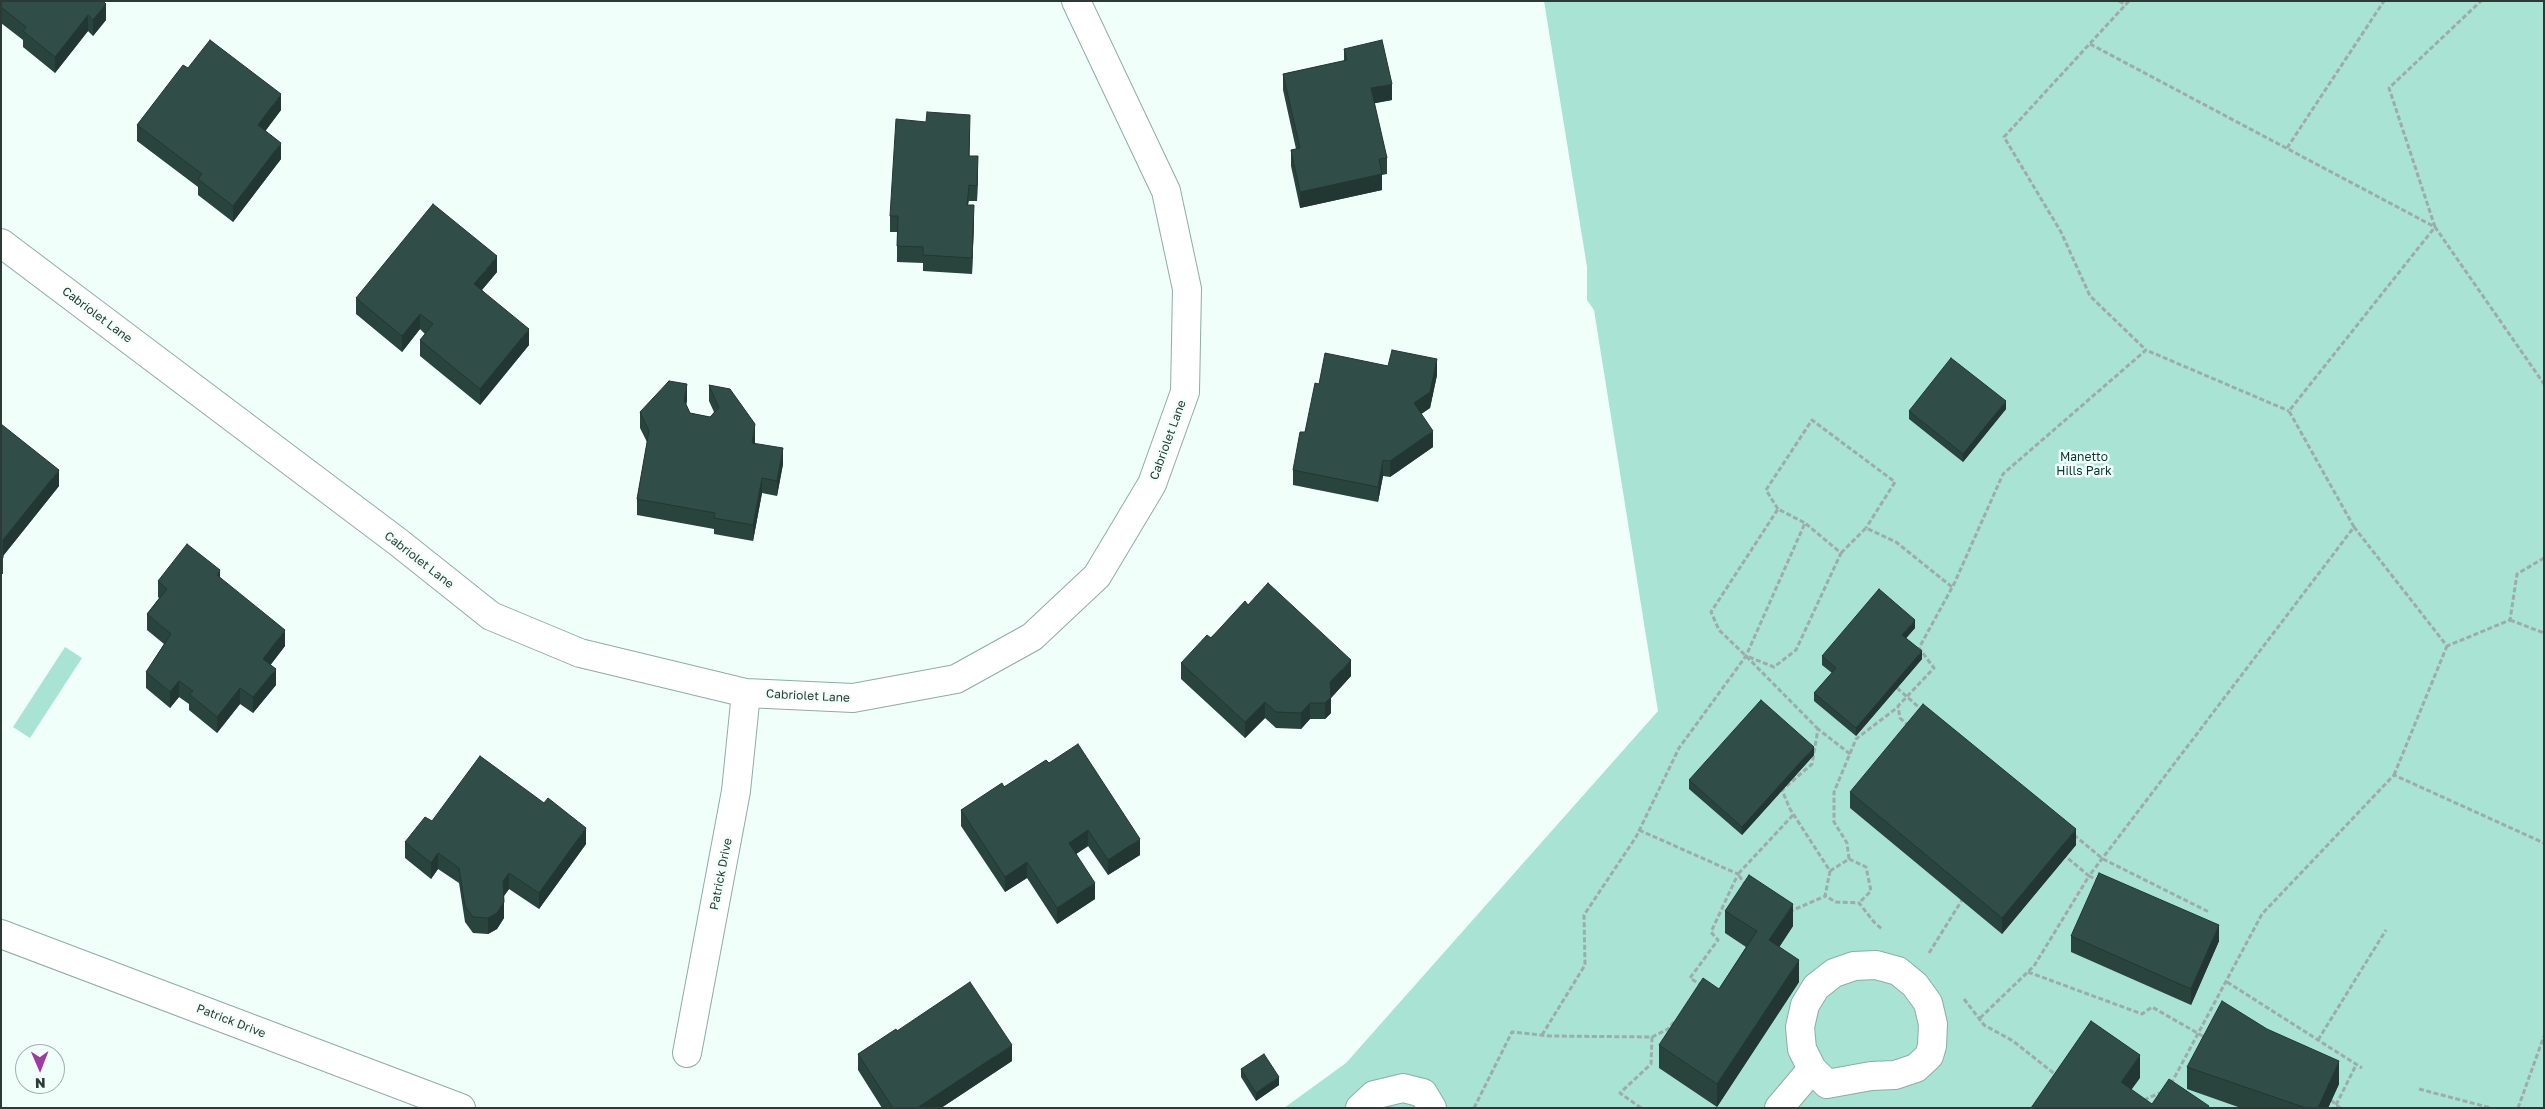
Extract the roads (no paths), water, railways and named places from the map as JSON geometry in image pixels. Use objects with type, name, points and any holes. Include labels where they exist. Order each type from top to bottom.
[{"type":"street","name":"Cabriolet Lane","points":[[1,243],[398,542],[492,616],[580,653],[746,693],[853,698],[956,679],[1032,638],[1097,576],[1152,484],[1185,392],[1187,289],[1166,191],[1076,1]]},
{"type":"street","name":"Patrick Drive","points":[[686,1053],[736,791],[746,693]]},
{"type":"street","name":"Patrick Drive","points":[[1,934],[461,1108]]},
{"type":"street","points":[[1876,965],[1898,971],[1915,985],[1928,1003],[1933,1024],[1932,1046],[1929,1056],[1916,1068],[1895,1075],[1871,1076],[1827,1084],[1812,1069],[1802,1049],[1800,1027],[1805,1006],[1816,987],[1834,973],[1854,966],[1876,965]]},
{"type":"street","points":[[1779,1108],[1812,1069]]},
{"type":"street","points":[[1360,1108],[1374,1095],[1403,1088],[1423,1093],[1432,1108]]},
{"type":"park label","name":"Manetto Hills Park","points":[[2084,464]]}]
